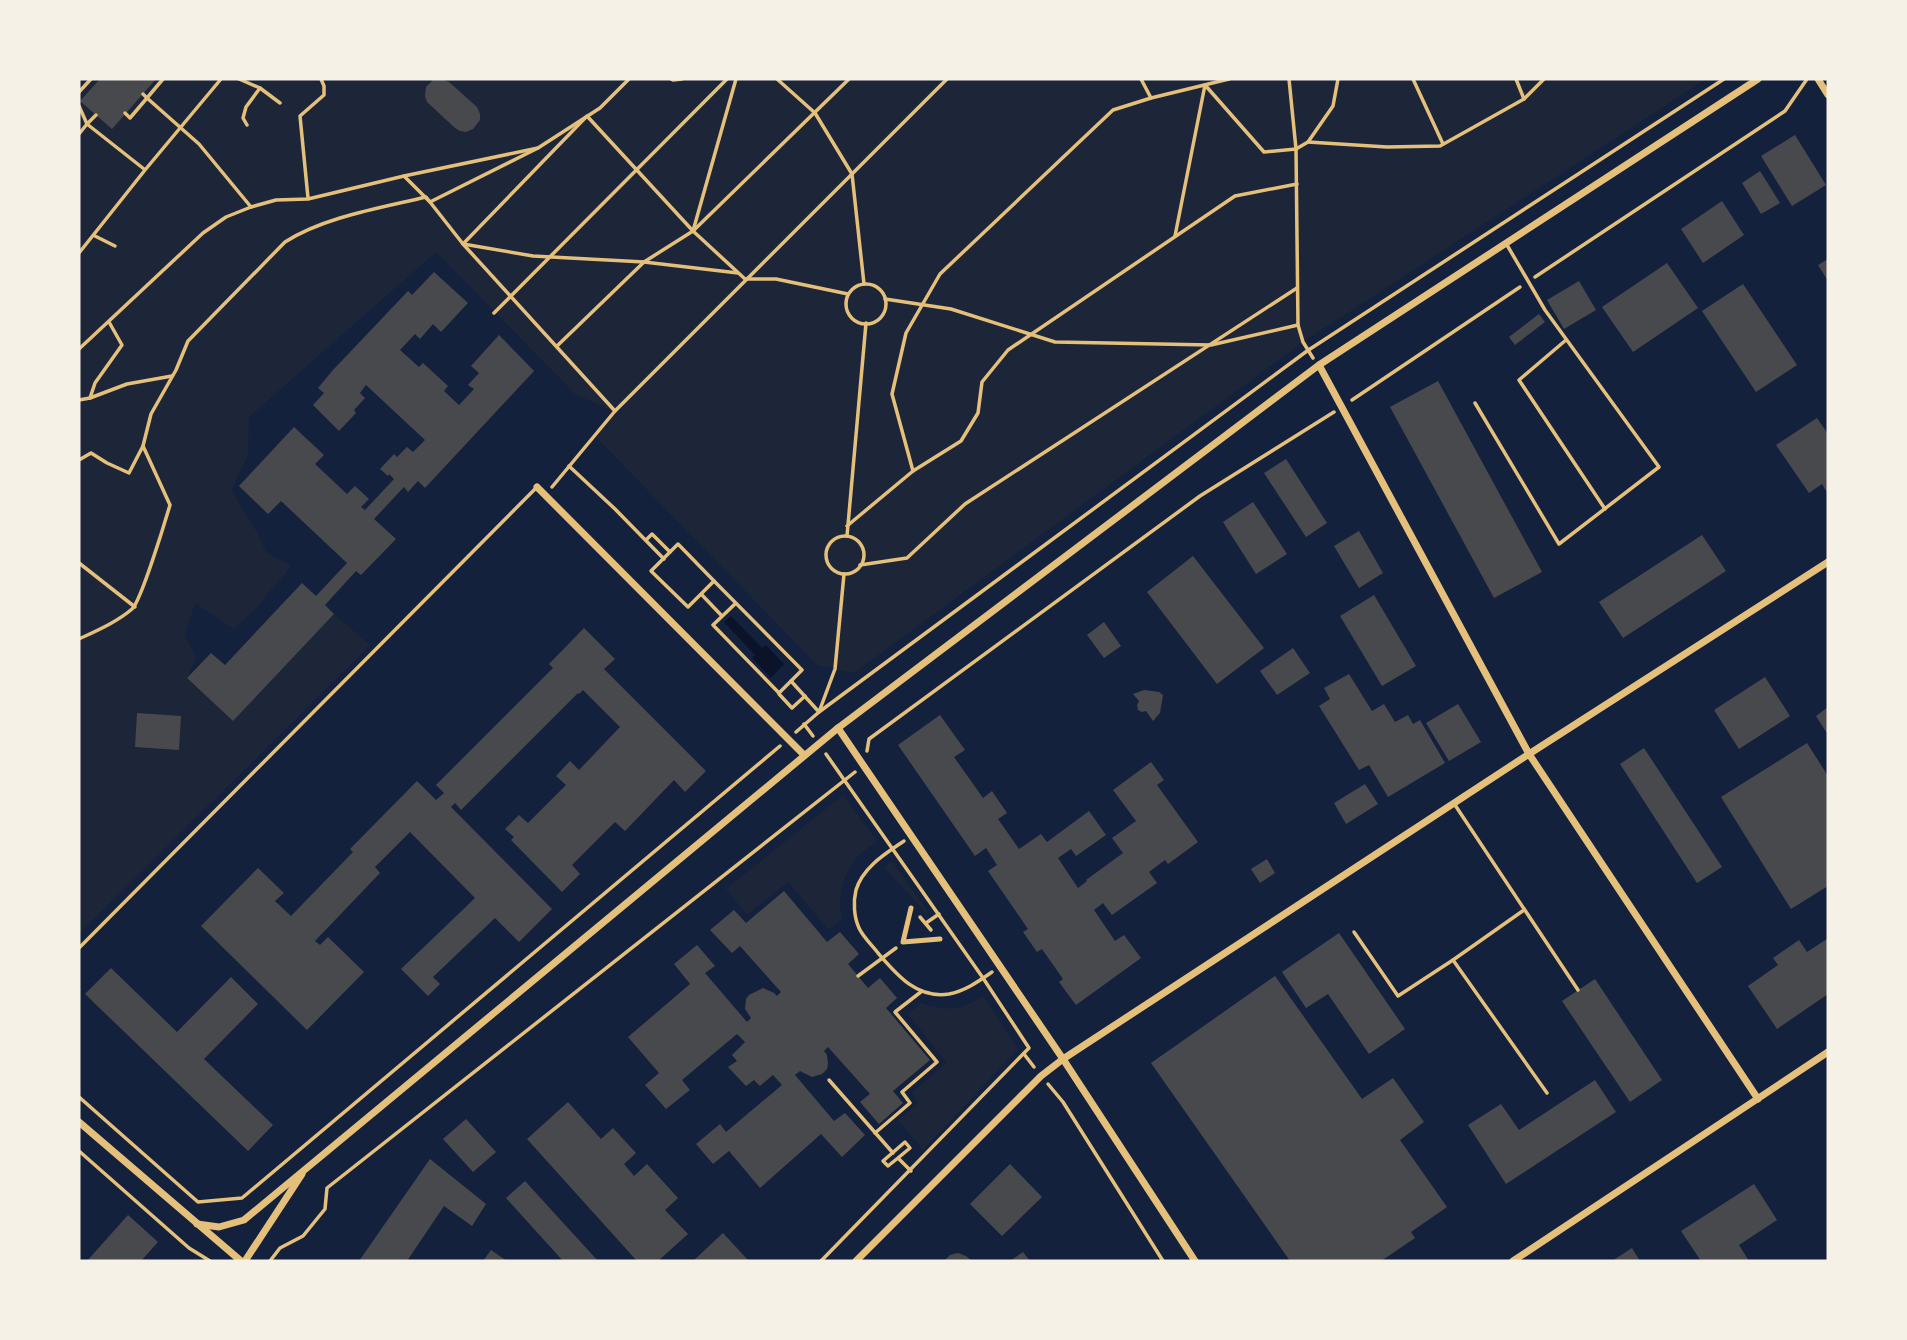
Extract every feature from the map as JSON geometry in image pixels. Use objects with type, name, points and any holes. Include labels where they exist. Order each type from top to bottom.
[{"type":"street","points":[[197,1224],[219,1227],[244,1220],[804,755],[1319,365],[1758,79]]},
{"type":"street","points":[[1818,79],[1828,95]]},
{"type":"street","points":[[1319,365],[1530,754],[1758,1099]]},
{"type":"street","points":[[537,487],[804,755]]},
{"type":"street","points":[[856,1261],[1041,1076],[1063,1059],[1828,562]]},
{"type":"street","points":[[838,728],[1063,1059],[1195,1261]]},
{"type":"street","points":[[911,908],[903,942],[940,939]]},
{"type":"street","points":[[1513,1261],[1828,1052]]},
{"type":"street","points":[[79,1122],[243,1261],[307,1167]]},
{"type":"lane","points":[[1475,403],[1559,544],[1659,467],[1545,310],[1506,243]]},
{"type":"lane","points":[[1566,340],[1519,380],[1605,509]]},
{"type":"lane","points":[[79,948],[537,487]]},
{"type":"lane","points":[[1454,803],[1578,990]]},
{"type":"lane","points":[[1354,932],[1398,996],[1524,910]]},
{"type":"lane","points":[[1453,960],[1546,1093]]},
{"type":"path","points":[[79,92],[91,79]]},
{"type":"path","points":[[125,113],[130,118],[145,96],[163,79]]},
{"type":"path","points":[[79,253],[220,79]]},
{"type":"path","points":[[239,79],[260,88],[280,103]]},
{"type":"path","points":[[309,199],[300,116],[324,95],[321,79]]},
{"type":"path","points":[[430,202],[538,148],[600,108],[629,79]]},
{"type":"path","points":[[671,79],[682,79]]},
{"type":"path","points":[[494,313],[727,79]]},
{"type":"path","points":[[694,231],[736,79]]},
{"type":"path","points":[[778,79],[815,113],[852,174],[864,284]]},
{"type":"path","points":[[557,346],[644,262],[694,231],[849,79]]},
{"type":"path","points":[[545,495],[615,411],[947,79]]},
{"type":"path","points":[[1141,79],[1152,98]]},
{"type":"path","points":[[913,471],[892,394],[906,333],[940,274],[1113,110],[1230,79]]},
{"type":"path","points":[[1289,79],[1296,149],[1298,325],[1307,351],[1319,365]]},
{"type":"path","points":[[1205,85],[1264,152],[1296,149],[1308,142],[1333,106],[1338,79]]},
{"type":"path","points":[[1413,79],[1443,144]]},
{"type":"path","points":[[1516,79],[1524,99]]},
{"type":"path","points":[[1308,142],[1387,147],[1433,144],[1440,146],[1524,99],[1544,79]]},
{"type":"path","points":[[79,1097],[198,1202],[243,1198],[819,712],[1307,351],[1724,79]]},
{"type":"path","points":[[270,1261],[280,1248],[303,1236],[325,1209],[327,1188],[845,780],[863,765],[869,739],[1200,496],[1342,407],[1785,111],[1808,79]]},
{"type":"path","points":[[86,84],[92,88]]},
{"type":"path","points":[[1175,238],[1205,85]]},
{"type":"path","points":[[247,125],[243,118],[246,107],[260,88]]},
{"type":"path","points":[[145,96],[199,144],[251,207]]},
{"type":"path","points":[[79,106],[87,124],[145,170]]},
{"type":"path","points":[[79,134],[96,115]]},
{"type":"path","points":[[587,116],[694,231],[745,279],[776,279],[848,294]]},
{"type":"path","points":[[463,244],[587,116]]},
{"type":"path","points":[[79,349],[202,233],[226,217],[276,200],[309,199],[538,148]]},
{"type":"path","points":[[404,176],[430,202]]},
{"type":"path","points":[[847,526],[913,471],[961,441],[978,413],[982,382],[1008,349],[1235,196],[1297,184]]},
{"type":"path","points":[[79,460],[91,453],[129,473],[143,446],[151,414],[188,341],[285,242],[298,234],[347,217],[426,197],[463,244],[615,411]]},
{"type":"path","points":[[94,235],[115,246]]},
{"type":"path","points":[[463,244],[533,256],[644,262],[738,273]]},
{"type":"path","points":[[864,284],[877,288],[885,299],[882,316],[866,323],[859,322],[849,314],[846,300],[855,287],[864,284]]},
{"type":"path","points":[[860,565],[907,558],[965,504],[1297,288]]},
{"type":"path","points":[[885,299],[951,309],[1055,342],[1211,345],[1298,325]]},
{"type":"path","points":[[90,398],[95,383],[122,345],[109,322]]},
{"type":"path","points":[[846,536],[866,323]]},
{"type":"path","points":[[79,400],[127,384],[172,376]]},
{"type":"path","points":[[79,639],[135,607],[170,505],[143,446]]},
{"type":"path","points":[[569,466],[664,559]]},
{"type":"path","points":[[646,540],[652,534],[670,552]]},
{"type":"path","points":[[846,536],[853,538],[862,547],[863,560],[860,565],[853,572],[844,574],[836,573],[830,568],[825,554],[832,541],[846,536]]},
{"type":"path","points":[[714,581],[688,607],[651,571],[678,544],[802,670],[779,693]]},
{"type":"path","points":[[79,563],[135,607]]},
{"type":"path","points":[[819,712],[835,669],[844,574]]},
{"type":"path","points":[[701,594],[722,616]]},
{"type":"path","points":[[736,603],[713,625],[793,708],[805,696]]},
{"type":"path","points":[[791,681],[819,712]]},
{"type":"path","points":[[804,724],[939,914],[1029,1048],[821,1261]]},
{"type":"path","points":[[925,923],[939,914]]},
{"type":"path","points":[[858,976],[903,942]]},
{"type":"path","points":[[875,1133],[910,1103],[902,1092],[937,1062],[895,1012],[922,991]]},
{"type":"path","points":[[1024,1054],[1063,1101],[1163,1261]]},
{"type":"path","points":[[829,1080],[893,1153]]},
{"type":"path","points":[[905,1142],[910,1148],[898,1158],[888,1167],[883,1161],[905,1142]]},
{"type":"path","points":[[79,1151],[189,1248],[210,1261]]},
{"type":"path","points":[[898,1158],[911,1171]]},
{"type":"shaded area","points":[[79,79],[1706,79],[1303,342],[854,673],[817,665],[593,434],[614,411],[576,395],[436,252],[249,417],[248,455],[231,490],[266,552],[291,566],[258,606],[234,629],[195,603],[185,635],[196,658],[187,678],[233,721],[334,614],[370,645],[79,934]]},
{"type":"shaded area","points":[[731,616],[762,648],[766,645],[784,664],[771,678],[752,658],[755,655],[724,622]]},
{"type":"shaded area","points":[[843,795],[877,841],[859,855],[845,877],[840,902],[842,919],[829,930],[788,882],[747,915],[726,889]]},
{"type":"shaded area","points":[[892,861],[930,915],[884,867]]},
{"type":"shaded area","points":[[983,996],[1018,1049],[923,1150],[898,1120],[919,1103],[911,1093],[947,1063],[908,1014],[921,1003],[938,1008],[953,1008]]},
{"type":"building","points":[[100,79],[156,79],[112,129],[80,101]]},
{"type":"building","points":[[434,79],[449,82],[477,107],[480,120],[473,129],[460,131],[427,102],[426,87]]},
{"type":"building","points":[[1795,135],[1826,185],[1792,206],[1761,156]]},
{"type":"building","points":[[1760,171],[1780,203],[1761,214],[1742,183]]},
{"type":"building","points":[[1722,201],[1744,235],[1703,263],[1681,229]]},
{"type":"building","points":[[1828,259],[1828,281],[1818,265]]},
{"type":"building","points":[[1667,263],[1698,308],[1633,352],[1602,307]]},
{"type":"building","points":[[434,272],[468,303],[441,332],[433,324],[420,339],[415,334],[400,350],[419,367],[423,363],[448,386],[444,391],[459,405],[474,389],[468,385],[479,373],[471,366],[499,335],[534,371],[425,488],[418,481],[408,492],[404,487],[374,519],[396,539],[361,575],[356,571],[325,605],[334,614],[233,721],[187,678],[211,653],[225,665],[302,583],[316,596],[347,563],[281,501],[268,514],[239,486],[294,427],[324,455],[315,464],[347,494],[355,486],[369,499],[361,507],[365,510],[394,479],[380,469],[394,454],[397,457],[407,447],[413,452],[425,440],[366,385],[360,393],[365,398],[354,410],[356,413],[339,431],[313,405],[324,393],[318,388],[333,370],[408,291],[412,295]]},
{"type":"building","points":[[1579,281],[1596,310],[1564,329],[1547,300]]},
{"type":"building","points":[[1743,284],[1797,365],[1756,392],[1702,311]]},
{"type":"building","points":[[1539,314],[1545,322],[1515,345],[1509,337]]},
{"type":"building","points":[[1438,381],[1542,572],[1494,598],[1390,407]]},
{"type":"building","points":[[1817,418],[1828,434],[1828,494],[1822,484],[1809,493],[1776,445]]},
{"type":"building","points":[[1286,459],[1327,523],[1306,537],[1264,473]]},
{"type":"building","points":[[1253,502],[1287,554],[1256,574],[1223,522]]},
{"type":"building","points":[[1359,531],[1383,573],[1359,588],[1334,546]]},
{"type":"building","points":[[1702,535],[1726,571],[1623,638],[1599,602]]},
{"type":"building","points":[[1193,556],[1264,648],[1217,684],[1147,592]]},
{"type":"building","points":[[1374,595],[1416,666],[1382,686],[1340,616]]},
{"type":"building","points":[[1104,622],[1121,646],[1104,658],[1087,635]]},
{"type":"building","points":[[584,628],[615,659],[604,669],[706,771],[685,792],[674,780],[625,831],[615,822],[572,865],[580,874],[562,892],[511,840],[514,837],[505,829],[519,815],[528,823],[566,785],[556,776],[570,761],[579,770],[620,727],[583,690],[578,693],[461,810],[455,803],[451,807],[552,909],[519,942],[495,918],[433,977],[440,984],[428,996],[401,969],[475,898],[410,832],[375,867],[380,873],[315,941],[320,945],[328,937],[364,972],[307,1030],[201,926],[258,868],[284,893],[275,901],[291,916],[353,852],[350,849],[417,781],[436,800],[444,793],[436,785],[553,668],[549,664]]},
{"type":"building","points":[[1293,648],[1310,673],[1277,695],[1260,671]]},
{"type":"building","points":[[1349,674],[1372,711],[1384,704],[1395,722],[1408,715],[1413,724],[1420,720],[1445,763],[1388,797],[1369,765],[1359,770],[1319,706],[1330,699],[1324,688]]},
{"type":"building","points":[[1765,677],[1790,716],[1739,749],[1714,710]]},
{"type":"building","points":[[1144,690],[1163,695],[1160,713],[1153,721],[1146,711],[1138,710],[1139,701],[1133,694]]},
{"type":"building","points":[[1458,704],[1481,742],[1449,761],[1426,723]]},
{"type":"building","points":[[1828,707],[1828,735],[1816,716]]},
{"type":"building","points":[[137,713],[181,716],[179,750],[135,747]]},
{"type":"building","points":[[940,715],[965,750],[954,757],[983,798],[992,791],[1007,813],[998,819],[1019,849],[1041,834],[1047,842],[1089,811],[1106,835],[1076,856],[1071,849],[1058,858],[1078,888],[1123,853],[1112,838],[1136,821],[1113,790],[1151,762],[1164,780],[1157,785],[1198,842],[1168,864],[1165,860],[1149,872],[1157,883],[1112,915],[1103,903],[1094,910],[1115,941],[1124,935],[1141,958],[1076,1005],[1059,982],[1063,979],[1042,949],[1037,952],[1023,932],[1028,929],[988,871],[997,865],[986,848],[975,856],[898,745]]},
{"type":"building","points":[[1807,743],[1828,776],[1828,886],[1791,909],[1721,797]]},
{"type":"building","points":[[1644,748],[1722,867],[1697,883],[1620,764]]},
{"type":"building","points":[[1365,784],[1378,804],[1346,824],[1334,803]]},
{"type":"building","points":[[1267,859],[1275,873],[1260,883],[1251,869]]},
{"type":"building","points":[[784,891],[827,942],[840,932],[859,954],[848,964],[868,988],[880,978],[897,998],[886,1008],[930,1060],[893,1091],[903,1103],[879,1124],[860,1102],[870,1094],[828,1047],[824,1051],[827,1055],[827,1069],[822,1074],[812,1077],[800,1071],[795,1075],[834,1121],[845,1113],[865,1135],[842,1157],[821,1134],[760,1188],[729,1151],[713,1164],[696,1144],[720,1124],[726,1132],[782,1085],[773,1075],[760,1086],[754,1080],[746,1086],[728,1067],[737,1061],[732,1055],[745,1042],[737,1034],[682,1080],[690,1090],[666,1109],[645,1085],[659,1073],[628,1037],[690,984],[674,964],[697,945],[715,966],[705,973],[747,1022],[751,1018],[745,1009],[749,995],[763,988],[777,996],[781,992],[740,946],[732,953],[710,930],[734,910],[746,923]]},
{"type":"building","points":[[1339,933],[1405,1029],[1369,1054],[1328,994],[1306,1008],[1282,972]]},
{"type":"building","points":[[1827,939],[1828,994],[1777,1029],[1748,986],[1778,965],[1773,958],[1799,940],[1807,952]]},
{"type":"building","points":[[111,968],[177,1032],[231,977],[258,1004],[204,1059],[273,1125],[248,1151],[85,994]]},
{"type":"building","points":[[1275,976],[1362,1099],[1393,1078],[1424,1122],[1400,1140],[1447,1207],[1411,1232],[1415,1238],[1381,1261],[1290,1261],[1151,1063]]},
{"type":"building","points":[[1595,979],[1662,1080],[1630,1102],[1562,1001]]},
{"type":"building","points":[[1595,1080],[1616,1112],[1506,1184],[1468,1125],[1501,1104],[1519,1130]]},
{"type":"building","points":[[568,1102],[601,1139],[613,1128],[636,1153],[624,1164],[634,1176],[647,1164],[678,1198],[665,1210],[688,1234],[658,1261],[637,1261],[527,1139]]},
{"type":"building","points":[[466,1119],[496,1152],[473,1172],[443,1139]]},
{"type":"building","points":[[430,1159],[486,1204],[472,1226],[444,1206],[407,1261],[359,1261]]},
{"type":"building","points":[[1010,1164],[1042,1197],[1002,1236],[970,1204]]},
{"type":"building","points":[[525,1181],[598,1261],[563,1261],[506,1198]]},
{"type":"building","points":[[1754,1184],[1777,1220],[1739,1245],[1749,1261],[1701,1261],[1681,1231]]},
{"type":"building","points":[[128,1215],[158,1242],[141,1261],[87,1261]]},
{"type":"building","points":[[723,1233],[747,1261],[693,1261]]},
{"type":"building","points":[[1632,1248],[1640,1261],[1612,1261]]},
{"type":"building","points":[[491,1250],[507,1261],[483,1261]]},
{"type":"building","points":[[1023,1252],[1030,1261],[1010,1261]]},
{"type":"building","points":[[958,1253],[972,1261],[944,1261],[950,1255]]}]
